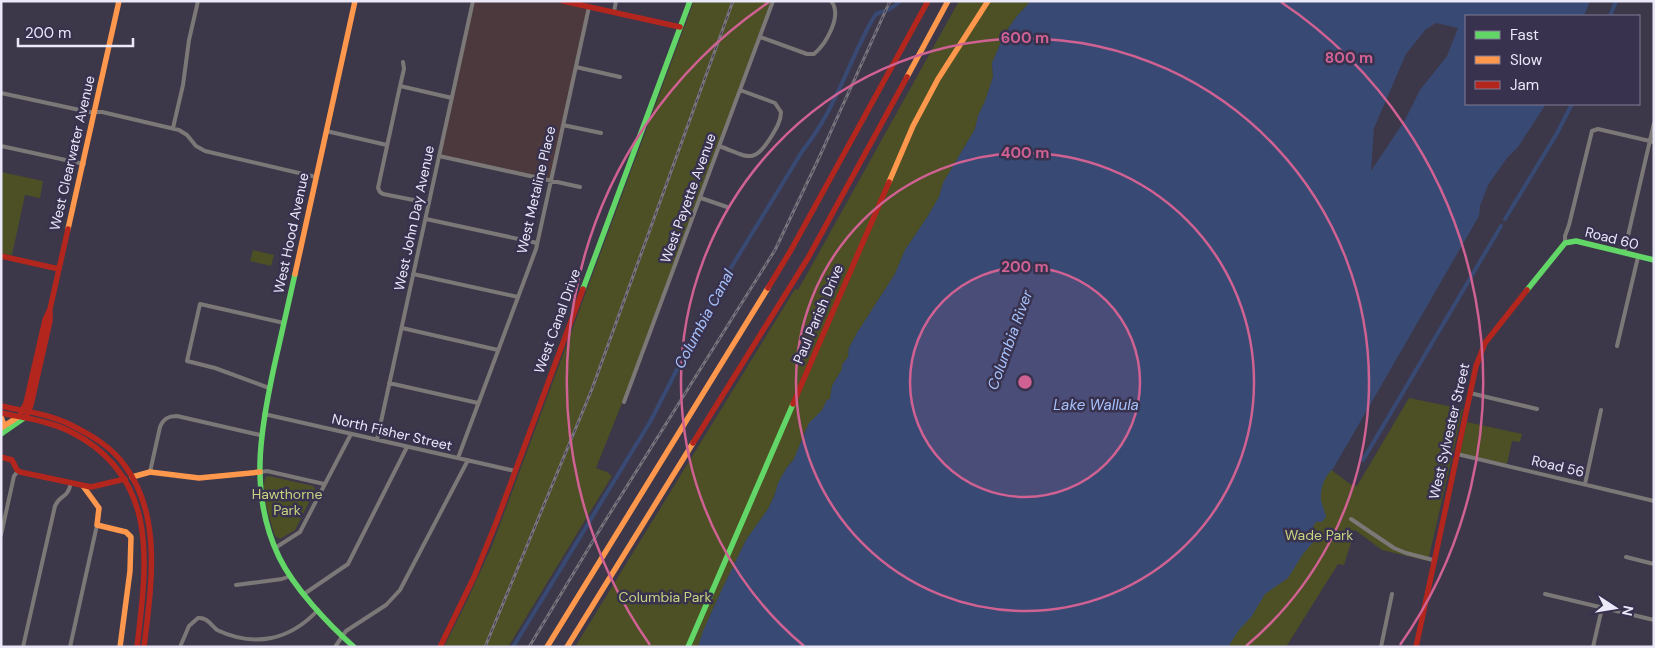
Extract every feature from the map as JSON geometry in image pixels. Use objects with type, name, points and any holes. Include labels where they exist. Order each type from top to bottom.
[{"type":"main road","name":"West Clearwater Avenue","points":[[26,412],[50,321],[50,310],[119,1]]},
{"type":"main road","name":"West Hood Avenue","points":[[354,647],[304,594],[290,576],[275,548],[263,505],[260,472],[260,435],[355,1]]},
{"type":"main road","points":[[563,1],[680,27]]},
{"type":"main road","name":"West Canal Drive","points":[[440,647],[474,577],[690,1]]},
{"type":"main road","points":[[547,647],[791,250],[928,1]]},
{"type":"main road","points":[[567,647],[808,258],[948,1]]},
{"type":"main road","name":"Paul Parish Drive","points":[[688,647],[913,126],[938,80],[988,1]]},
{"type":"main road","name":"Road 60","points":[[1565,243],[1576,241],[1654,260]]},
{"type":"main road","name":"West Sylvester Street","points":[[1416,647],[1433,560],[1478,358],[1490,336],[1565,243]]},
{"type":"main road","points":[[1,256],[59,269]]},
{"type":"main road","name":"West Clearwater Avenue","points":[[26,412],[26,403],[41,334],[50,310]]},
{"type":"main road","points":[[41,334],[39,358],[41,360]]},
{"type":"main road","points":[[1,406],[63,421],[88,433],[116,456],[132,476],[145,505],[152,544],[152,580],[144,647]]},
{"type":"main road","points":[[1,434],[26,412]]},
{"type":"main road","points":[[1,428],[3,421],[1,415],[58,427],[82,438],[105,455],[125,479],[134,494],[140,511],[145,548],[145,583],[137,647]]},
{"type":"main road","points":[[1,428],[21,418]]},
{"type":"main road","points":[[1,457],[12,460],[18,470],[83,486],[95,487],[125,479]]},
{"type":"main road","points":[[132,476],[150,472],[199,478],[260,472]]},
{"type":"main road","points":[[83,486],[98,506],[97,525],[129,534],[132,540],[120,647]]},
{"type":"street","points":[[173,128],[183,85],[189,40],[198,1]]},
{"type":"street","name":"West John Day Avenue","points":[[377,440],[473,1]]},
{"type":"street","points":[[614,12],[616,1]]},
{"type":"street","name":"West Payette Avenue","points":[[624,402],[773,1]]},
{"type":"street","points":[[760,37],[807,54],[814,54],[823,46],[836,16],[835,7],[831,1]]},
{"type":"street","name":"West Metaline Place","points":[[458,458],[537,243],[589,7]]},
{"type":"street","points":[[403,62],[404,69],[378,188],[380,192],[429,203]]},
{"type":"street","points":[[576,67],[620,77]]},
{"type":"street","points":[[400,86],[452,98]]},
{"type":"street","points":[[719,146],[746,156],[755,156],[762,151],[779,123],[781,112],[775,104],[740,90]]},
{"type":"street","points":[[2,94],[90,112],[102,112],[173,128],[184,133],[196,146],[205,151],[316,176]]},
{"type":"street","points":[[1624,254],[1652,142],[1654,122]]},
{"type":"street","points":[[563,125],[601,134]]},
{"type":"street","name":"West Sylvester Street","points":[[1565,243],[1592,131],[1598,129],[1652,142]]},
{"type":"street","points":[[326,131],[387,145]]},
{"type":"street","points":[[1,146],[84,164]]},
{"type":"street","points":[[439,156],[580,186]]},
{"type":"street","points":[[701,198],[727,206]]},
{"type":"street","points":[[426,219],[537,243]]},
{"type":"street","points":[[1617,346],[1638,257]]},
{"type":"street","points":[[413,274],[518,296]]},
{"type":"street","points":[[269,388],[224,371],[187,362],[200,304],[284,323]]},
{"type":"street","points":[[402,328],[498,350]]},
{"type":"street","points":[[389,383],[478,403]]},
{"type":"street","points":[[1470,393],[1537,409]]},
{"type":"street","points":[[1585,484],[1601,410]]},
{"type":"street","name":"North Fisher Street","points":[[264,414],[515,471]]},
{"type":"street","points":[[150,472],[160,427],[165,419],[177,416],[260,435]]},
{"type":"street","points":[[275,548],[300,532],[351,434]]},
{"type":"street","points":[[304,594],[348,564],[407,447]]},
{"type":"street","name":"Road 56","points":[[1456,454],[1654,501]]},
{"type":"street","points":[[335,647],[346,631],[386,605],[400,590],[468,460]]},
{"type":"street","points":[[1,535],[14,476],[18,470]]},
{"type":"street","points":[[260,472],[267,471],[324,484]]},
{"type":"street","points":[[23,647],[55,506],[58,500],[68,494],[71,483]]},
{"type":"street","points":[[1351,520],[1401,551],[1433,560]]},
{"type":"street","points":[[70,647],[97,525]]},
{"type":"street","points":[[1626,557],[1654,564]]},
{"type":"street","points":[[236,584],[282,579],[290,576]]},
{"type":"street","points":[[1381,647],[1392,594]]},
{"type":"street","points":[[1546,594],[1653,618]]},
{"type":"street","points":[[1593,647],[1602,608]]},
{"type":"street","points":[[180,647],[189,626],[200,618],[205,619],[219,631],[232,638],[246,642],[263,642],[278,639],[293,632],[318,610]]},
{"type":"shaded area","points":[[473,1],[563,1],[589,7],[551,180],[439,156]]},
{"type":"green space","points":[[694,1],[771,1],[622,403],[596,468],[612,476],[508,647],[444,647],[492,546]]},
{"type":"green space","name":"Columbia Park","points":[[959,1],[1031,1],[1005,33],[992,63],[993,77],[975,129],[943,183],[939,197],[905,250],[895,274],[857,333],[849,348],[848,357],[832,386],[830,399],[827,400],[822,410],[805,431],[795,458],[787,467],[768,509],[746,540],[711,613],[698,647],[575,647],[795,289],[798,290]]},
{"type":"green space","points":[[1,172],[43,181],[40,198],[25,195],[12,255],[1,253]]},
{"type":"green space","points":[[253,250],[274,255],[271,266],[250,261]]},
{"type":"green space","name":"Wade Park","points":[[1409,398],[1463,409],[1428,561],[1382,550],[1355,530],[1344,565],[1338,564],[1286,647],[1211,647],[1325,465],[1350,484],[1357,486]]},
{"type":"green space","points":[[1467,422],[1522,434],[1520,442],[1512,441],[1507,464],[1460,453]]},
{"type":"green space","name":"Hawthorne Park","points":[[269,476],[313,486],[315,490],[295,530],[280,539],[275,536],[265,497],[264,482],[266,477]]},
{"type":"water","name":"Lake Wallula","points":[[1031,1],[1590,1],[1584,15],[1465,15],[1465,105],[1545,105],[1518,147],[1507,158],[1488,185],[1480,206],[1479,216],[1333,469],[1325,479],[1321,502],[1326,517],[1322,522],[1316,522],[1312,529],[1315,534],[1314,541],[1303,554],[1288,578],[1265,594],[1252,616],[1239,630],[1228,647],[698,647],[703,631],[746,540],[768,509],[778,483],[787,467],[793,461],[809,423],[822,410],[827,400],[830,399],[832,386],[848,357],[849,348],[857,333],[895,274],[905,250],[939,197],[943,183],[975,129],[993,77],[992,63],[1005,33]],"holes":[[[1436,23],[1458,28],[1447,56],[1420,90],[1405,120],[1371,171],[1374,128],[1406,54],[1426,29]]]},
{"type":"waterway","name":"Columbia Canal","points":[[513,647],[650,422],[721,284],[823,120],[871,22],[876,14],[890,9],[901,1]]},
{"type":"waterway","points":[[1610,15],[1616,1]]},
{"type":"waterway","points":[[1505,219],[1556,135],[1571,105]]},
{"type":"waterway","points":[[1363,460],[1501,226]]},
{"type":"railway","points":[[485,647],[592,389],[733,1]]},
{"type":"railway","points":[[529,647],[602,526],[775,250],[890,1]]},
{"type":"traffic: fast","points":[[583,289],[690,1]]},
{"type":"traffic: fast","points":[[1527,290],[1565,243],[1576,241],[1654,260]]},
{"type":"traffic: fast","points":[[295,274],[265,415],[260,463],[264,510],[270,533],[285,569],[302,593],[323,617],[354,647]]},
{"type":"traffic: fast","points":[[688,647],[793,404]]},
{"type":"traffic: fast","points":[[1,434],[24,418]]},
{"type":"traffic: slow","points":[[68,229],[119,1]]},
{"type":"traffic: slow","points":[[295,274],[355,1]]},
{"type":"traffic: slow","points":[[907,77],[948,1]]},
{"type":"traffic: slow","points":[[889,182],[913,126],[938,79],[988,1]]},
{"type":"traffic: slow","points":[[547,647],[768,288]]},
{"type":"traffic: slow","points":[[1,417],[3,422],[1,427]]},
{"type":"traffic: slow","points":[[1,428],[18,417]]},
{"type":"traffic: slow","points":[[567,647],[693,443]]},
{"type":"traffic: slow","points":[[132,477],[150,472],[199,478],[260,472]]},
{"type":"traffic: slow","points":[[83,486],[99,508],[97,525],[126,532],[131,537],[130,571],[120,647]]},
{"type":"traffic: jam","points":[[563,1],[680,27]]},
{"type":"traffic: jam","points":[[768,288],[791,250],[928,1]]},
{"type":"traffic: jam","points":[[693,443],[808,258],[907,77]]},
{"type":"traffic: jam","points":[[793,404],[889,182]]},
{"type":"traffic: jam","points":[[21,413],[26,403],[68,229]]},
{"type":"traffic: jam","points":[[1,256],[59,269]]},
{"type":"traffic: jam","points":[[440,647],[474,577],[496,523],[583,289]]},
{"type":"traffic: jam","points":[[1416,647],[1476,366],[1485,343],[1527,290]]},
{"type":"traffic: jam","points":[[27,415],[31,405],[50,321],[50,311]]},
{"type":"traffic: jam","points":[[1,406],[54,418],[86,433],[101,442],[120,459],[137,486],[150,530],[151,577],[144,647]]},
{"type":"traffic: jam","points":[[1,413],[46,422],[71,432],[100,451],[120,473],[134,498],[141,525],[144,554],[141,615],[137,647]]},
{"type":"traffic: jam","points":[[1,457],[12,460],[20,472],[91,487],[125,479]]},
{"type":"water label","name":"Columbia River","points":[[1010,340]]}]
